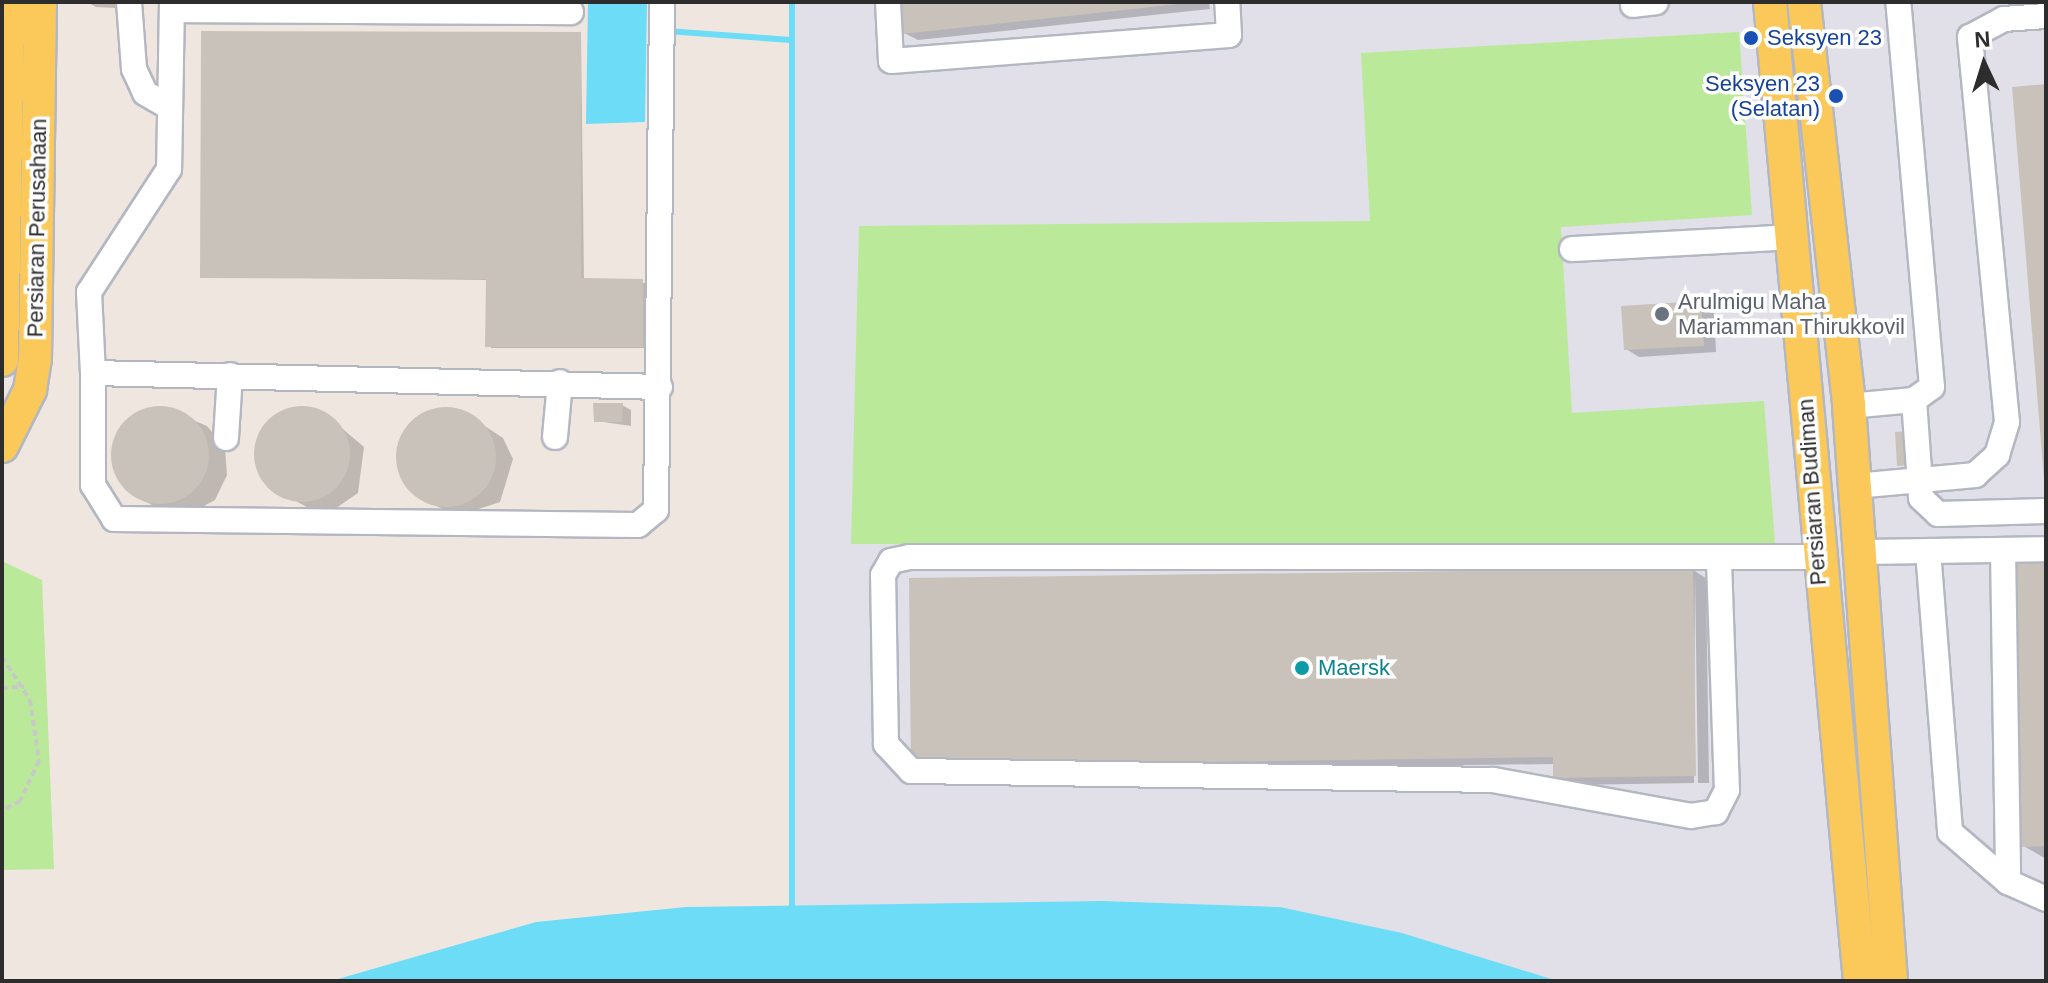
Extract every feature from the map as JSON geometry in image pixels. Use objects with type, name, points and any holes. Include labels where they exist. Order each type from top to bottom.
[{"type":"main road","name":"Persiaran Perusahaan","points":[[2,360],[8,2]]},
{"type":"main road","name":"Persiaran Perusahaan","points":[[2,446],[30,390],[35,358],[40,2]]},
{"type":"main road","name":"Persiaran Budiman","points":[[1770,2],[1792,237],[1816,557],[1875,972]]},
{"type":"main road","name":"Persiaran Budiman","points":[[1804,2],[1849,406],[1861,552],[1875,972]]},
{"type":"lane","points":[[129,2],[134,69],[145,93],[169,107]]},
{"type":"lane","points":[[571,12],[520,7],[172,6],[169,169],[160,192],[108,254],[89,292],[93,485],[114,519],[638,525],[656,510],[660,387],[662,2]]},
{"type":"lane","points":[[888,2],[891,61],[1229,35],[1227,2]]},
{"type":"lane","points":[[1849,406],[1914,400],[1932,387],[1898,2]]},
{"type":"lane","points":[[1855,486],[1975,475],[1997,455],[2007,422],[1970,37],[2004,19],[2046,16]]},
{"type":"lane","points":[[1572,249],[1792,237]]},
{"type":"lane","points":[[93,373],[560,382],[660,387]]},
{"type":"lane","points":[[226,438],[230,375]]},
{"type":"lane","points":[[555,437],[560,382]]},
{"type":"lane","points":[[1914,400],[1921,498],[1938,514],[2046,511]]},
{"type":"lane","points":[[1861,552],[2046,549]]},
{"type":"lane","points":[[2003,550],[2008,882]]},
{"type":"lane","points":[[1928,551],[1950,832],[2008,882],[2046,899]]},
{"type":"lane","points":[[1719,562],[1727,790],[1716,812],[1691,816],[1493,780],[911,771],[886,744],[883,575],[891,561],[910,557],[1719,562],[1816,557]]},
{"type":"path","points":[[2,657],[24,687],[39,726],[39,761],[20,801],[2,810]]},
{"type":"path","points":[[2,688],[24,687]]},
{"type":"shaded area","points":[[792,2],[2046,2],[2046,981],[1558,981],[1402,933],[1280,907],[1102,901],[791,907]]},
{"type":"green space","points":[[1739,32],[1752,215],[1561,227],[1572,413],[1764,401],[1775,543],[851,544],[859,226],[1370,221],[1361,53]]},
{"type":"green space","points":[[2,561],[42,580],[54,869],[2,870]]},
{"type":"water","points":[[588,2],[647,2],[645,122],[586,124]]},
{"type":"water","points":[[1102,901],[1280,907],[1402,933],[1558,981],[331,981],[536,922],[686,907]]},
{"type":"building","points":[[899,2],[1179,2],[1179,4],[902,34]]},
{"type":"building","points":[[201,31],[581,32],[581,278],[643,279],[643,347],[485,347],[486,279],[200,278]]},
{"type":"building","points":[[2046,84],[2046,479],[2044,479],[2012,87]]},
{"type":"building","points":[[1701,301],[1704,346],[1624,350],[1621,306]]},
{"type":"building","points":[[593,403],[623,403],[622,422],[594,422]]},
{"type":"building","points":[[160,406],[179,409],[195,420],[206,436],[209,455],[206,474],[195,490],[179,501],[160,504],[141,501],[125,490],[114,474],[111,455],[114,436],[125,420],[141,409]]},
{"type":"building","points":[[302,406],[320,409],[336,420],[347,436],[350,454],[347,472],[336,488],[320,499],[302,502],[284,499],[268,488],[257,472],[254,454],[257,436],[268,420],[284,409]]},
{"type":"building","points":[[446,407],[465,411],[481,422],[492,438],[496,457],[492,476],[481,492],[465,503],[446,507],[427,503],[411,492],[400,476],[396,457],[400,438],[411,422],[427,411]]},
{"type":"building","points":[[1910,431],[1912,465],[1897,466],[1895,432]]},
{"type":"building","points":[[2017,559],[2046,559],[2046,846],[2020,847]]},
{"type":"building","name":"Maersk","points":[[1693,568],[1696,776],[1553,778],[1553,757],[911,766],[909,578]]},
{"type":"waterway","points":[[792,2],[792,914]]},
{"type":"waterway","points":[[666,31],[791,40]]},
{"type":"place","name":"Seksyen 23","points":[[1751,38]]},
{"type":"place","name":"Seksyen 23 (Selatan)","points":[[1836,96]]},
{"type":"place","name":"Arulmigu Maha Mariamman Thirukkovil","points":[[1662,314]]},
{"type":"place","name":"Maersk","points":[[1302,668]]}]
